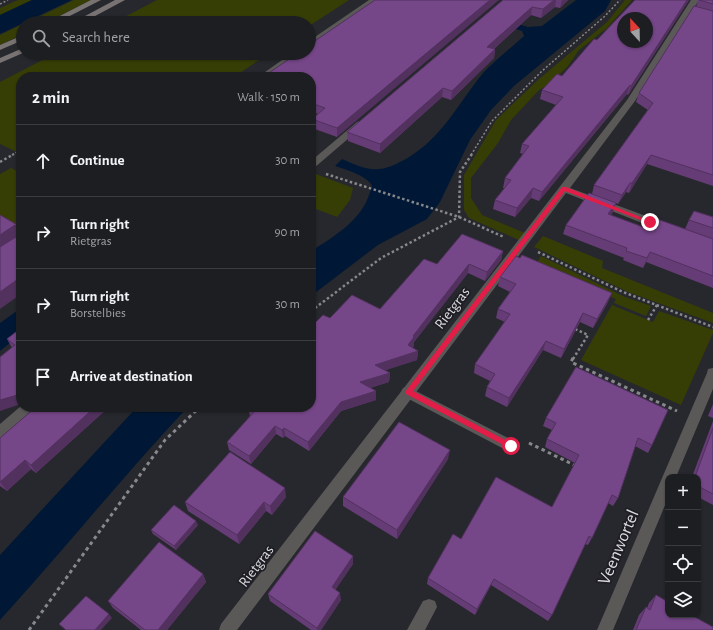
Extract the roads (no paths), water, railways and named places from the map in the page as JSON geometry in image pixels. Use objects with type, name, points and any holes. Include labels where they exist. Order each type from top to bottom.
[{"type":"main road","points":[[64,16],[97,0]]},
{"type":"main road","points":[[90,16],[121,0]]},
{"type":"main road","points":[[0,48],[16,40]]},
{"type":"main road","points":[[0,61],[16,53]]},
{"type":"street","points":[[316,40],[374,0]]},
{"type":"street","name":"Rietgras","points":[[227,630],[631,101],[693,8]]},
{"type":"street","points":[[269,72],[287,60]]},
{"type":"street","points":[[316,162],[366,119]]},
{"type":"street","points":[[564,189],[678,232]]},
{"type":"street","points":[[670,474],[713,373]]},
{"type":"street","points":[[408,392],[511,446]]},
{"type":"street","points":[[0,432],[23,412]]},
{"type":"street","name":"Veenwortel","points":[[605,630],[665,487]]},
{"type":"street","points":[[415,630],[429,607]]},
{"type":"water","points":[[32,0],[72,0],[38,16],[16,16],[16,26],[0,34],[0,15]]},
{"type":"water","points":[[576,0],[611,0],[605,11],[514,86],[491,110],[470,140],[440,202],[427,219],[378,245],[316,292],[316,248],[338,233],[354,219],[361,211],[372,187],[368,181],[359,175],[335,166],[342,159],[365,168],[375,169],[393,165],[406,159],[430,141],[440,131],[483,73],[524,36],[522,31],[500,24],[504,20],[528,27],[542,26]]},
{"type":"water","points":[[16,312],[16,338],[0,351],[0,323]]},
{"type":"water","points":[[132,412],[183,412],[0,620],[0,555]]}]
